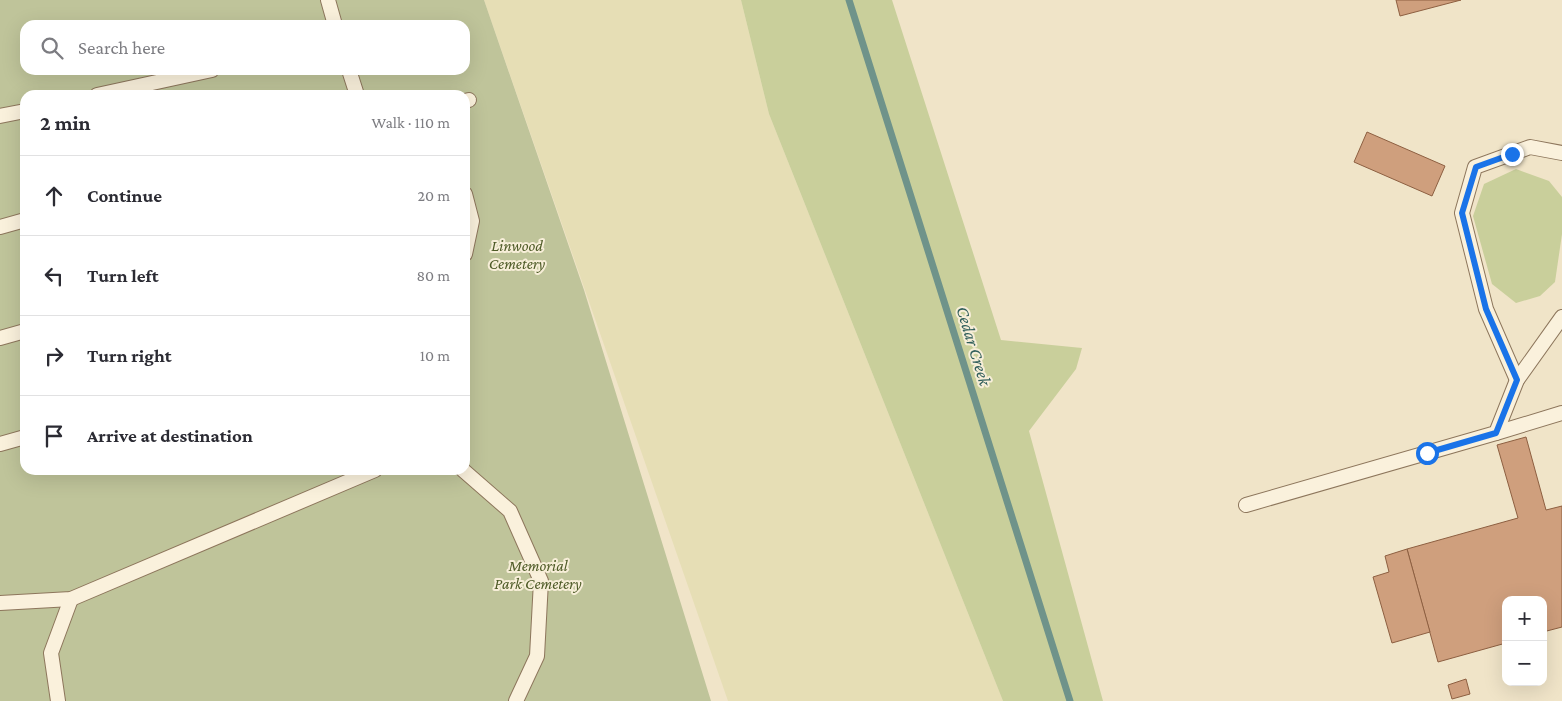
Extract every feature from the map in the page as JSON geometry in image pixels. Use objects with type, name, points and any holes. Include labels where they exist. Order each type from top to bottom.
[{"type":"lane","points":[[328,0],[334,20]]},
{"type":"lane","points":[[120,90],[189,75]]},
{"type":"lane","points":[[351,75],[355,90]]},
{"type":"lane","points":[[0,116],[20,112]]},
{"type":"lane","points":[[1517,380],[1486,309],[1462,213],[1476,167],[1530,147],[1562,153]]},
{"type":"lane","points":[[470,213],[472,221],[470,230]]},
{"type":"lane","points":[[0,227],[20,221]]},
{"type":"lane","points":[[1496,433],[1517,380],[1562,317]]},
{"type":"lane","points":[[0,338],[20,332]]},
{"type":"lane","points":[[1246,505],[1562,413]]},
{"type":"lane","points":[[0,444],[20,438]]},
{"type":"lane","points":[[0,603],[72,599],[363,475]]},
{"type":"lane","points":[[469,475],[510,511],[541,581],[537,656],[516,701]]},
{"type":"lane","points":[[58,701],[51,653],[72,599]]},
{"type":"shaded area","points":[[484,0],[741,0],[769,114],[1003,701],[728,701]]},
{"type":"green space","name":"Memorial Park Cemetery","points":[[0,0],[484,0],[584,290],[711,701],[0,701]]},
{"type":"green space","points":[[741,0],[892,0],[1001,340],[1082,348],[1076,369],[1029,431],[1103,701],[1003,701],[769,114]]},
{"type":"green space","points":[[1516,169],[1549,181],[1562,197],[1562,234],[1555,282],[1540,296],[1516,303],[1492,284],[1473,216],[1484,184]]},
{"type":"building","points":[[1396,0],[1461,0],[1400,16]]},
{"type":"building","points":[[1367,132],[1445,166],[1432,196],[1354,162]]},
{"type":"building","points":[[1526,437],[1546,510],[1562,506],[1562,627],[1547,631],[1547,596],[1502,596],[1502,644],[1438,662],[1407,549],[1518,518],[1497,445]]},
{"type":"building","points":[[1407,549],[1430,632],[1392,643],[1373,577],[1389,572],[1385,556]]},
{"type":"building","points":[[1466,679],[1470,694],[1452,699],[1448,685]]},
{"type":"waterway","name":"Cedar Creek","points":[[849,0],[1070,701]]},
{"type":"route","points":[[1427,453],[1496,433],[1517,380],[1486,309],[1462,213],[1476,167],[1512,154]]},
{"type":"park label","name":"Linwood Cemetery","points":[[517,254]]}]
